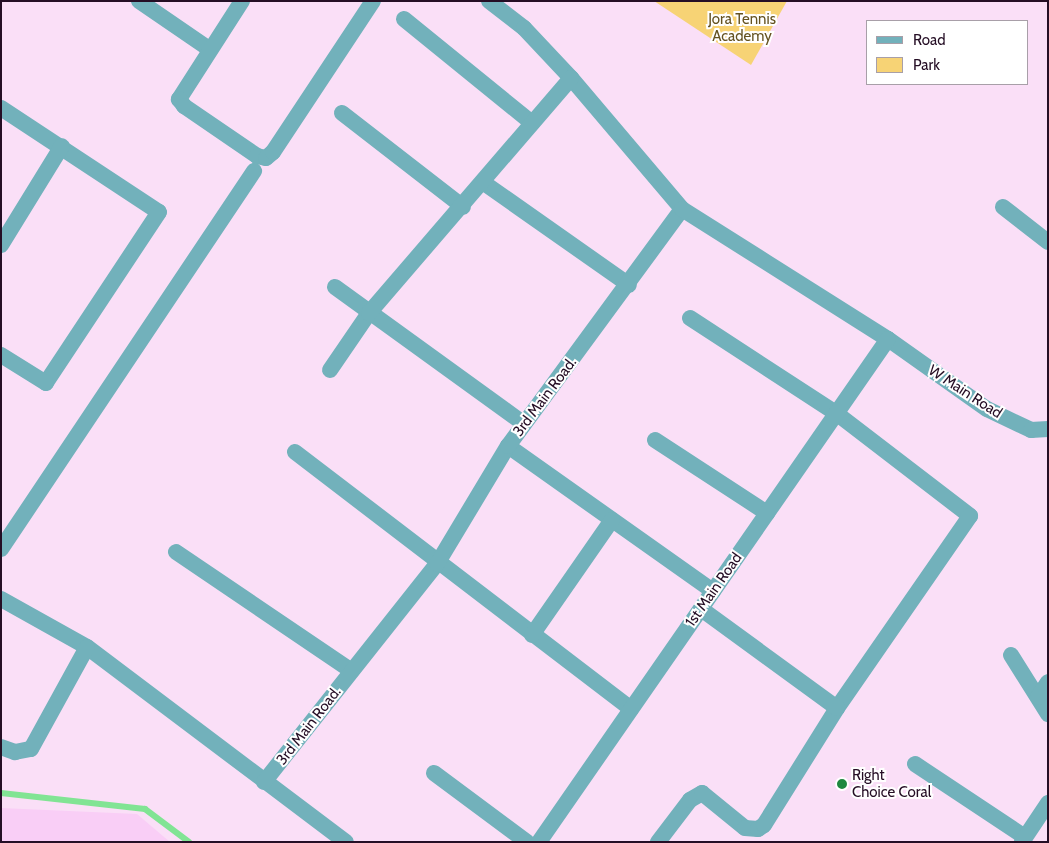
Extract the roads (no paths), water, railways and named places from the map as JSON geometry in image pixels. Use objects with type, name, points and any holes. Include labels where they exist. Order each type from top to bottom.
[{"type":"street","points":[[140,1],[209,49]]},
{"type":"street","points":[[242,1],[209,49],[179,99],[192,112],[257,156],[266,158],[373,1]]},
{"type":"street","points":[[489,1],[524,28],[571,78],[682,209],[888,339]]},
{"type":"street","points":[[404,19],[532,124]]},
{"type":"street","points":[[330,370],[369,313],[484,183],[571,78]]},
{"type":"street","points":[[1,108],[62,146],[159,212],[46,383],[1,355]]},
{"type":"street","points":[[342,113],[463,207]]},
{"type":"street","points":[[1,245],[62,146]]},
{"type":"street","points":[[1,549],[254,171]]},
{"type":"street","points":[[484,183],[629,285]]},
{"type":"street","points":[[1002,207],[1048,242]]},
{"type":"street","name":"3rd Main Road.","points":[[264,782],[437,564],[508,446],[629,285],[682,209]]},
{"type":"street","points":[[335,287],[524,424]]},
{"type":"street","points":[[658,842],[690,800],[702,793],[745,828],[758,829],[764,825],[837,708],[970,516],[836,412],[690,318]]},
{"type":"street","name":"1st Main Road","points":[[539,842],[888,339]]},
{"type":"street","name":"W Main Road","points":[[888,339],[987,409],[1031,430],[1048,429]]},
{"type":"street","points":[[655,440],[767,513]]},
{"type":"street","points":[[508,446],[713,591]]},
{"type":"street","points":[[295,452],[437,564],[631,709]]},
{"type":"street","points":[[532,635],[612,520]]},
{"type":"street","points":[[176,552],[352,671]]},
{"type":"street","points":[[1,599],[87,647],[346,842]]},
{"type":"street","points":[[701,609],[837,708]]},
{"type":"street","points":[[1,747],[15,752],[32,748],[87,647]]},
{"type":"street","points":[[1011,654],[1048,714]]},
{"type":"street","points":[[1038,697],[1048,682]]},
{"type":"street","points":[[915,764],[1023,840],[1048,803]]},
{"type":"street","points":[[434,773],[526,842]]},
{"type":"waterway","points":[[1,793],[145,809],[189,842]]},
{"type":"place","name":"Right Choice Coral","points":[[842,784]]},
{"type":"park label","name":"Jora Tennis Academy","points":[[742,28]]}]
